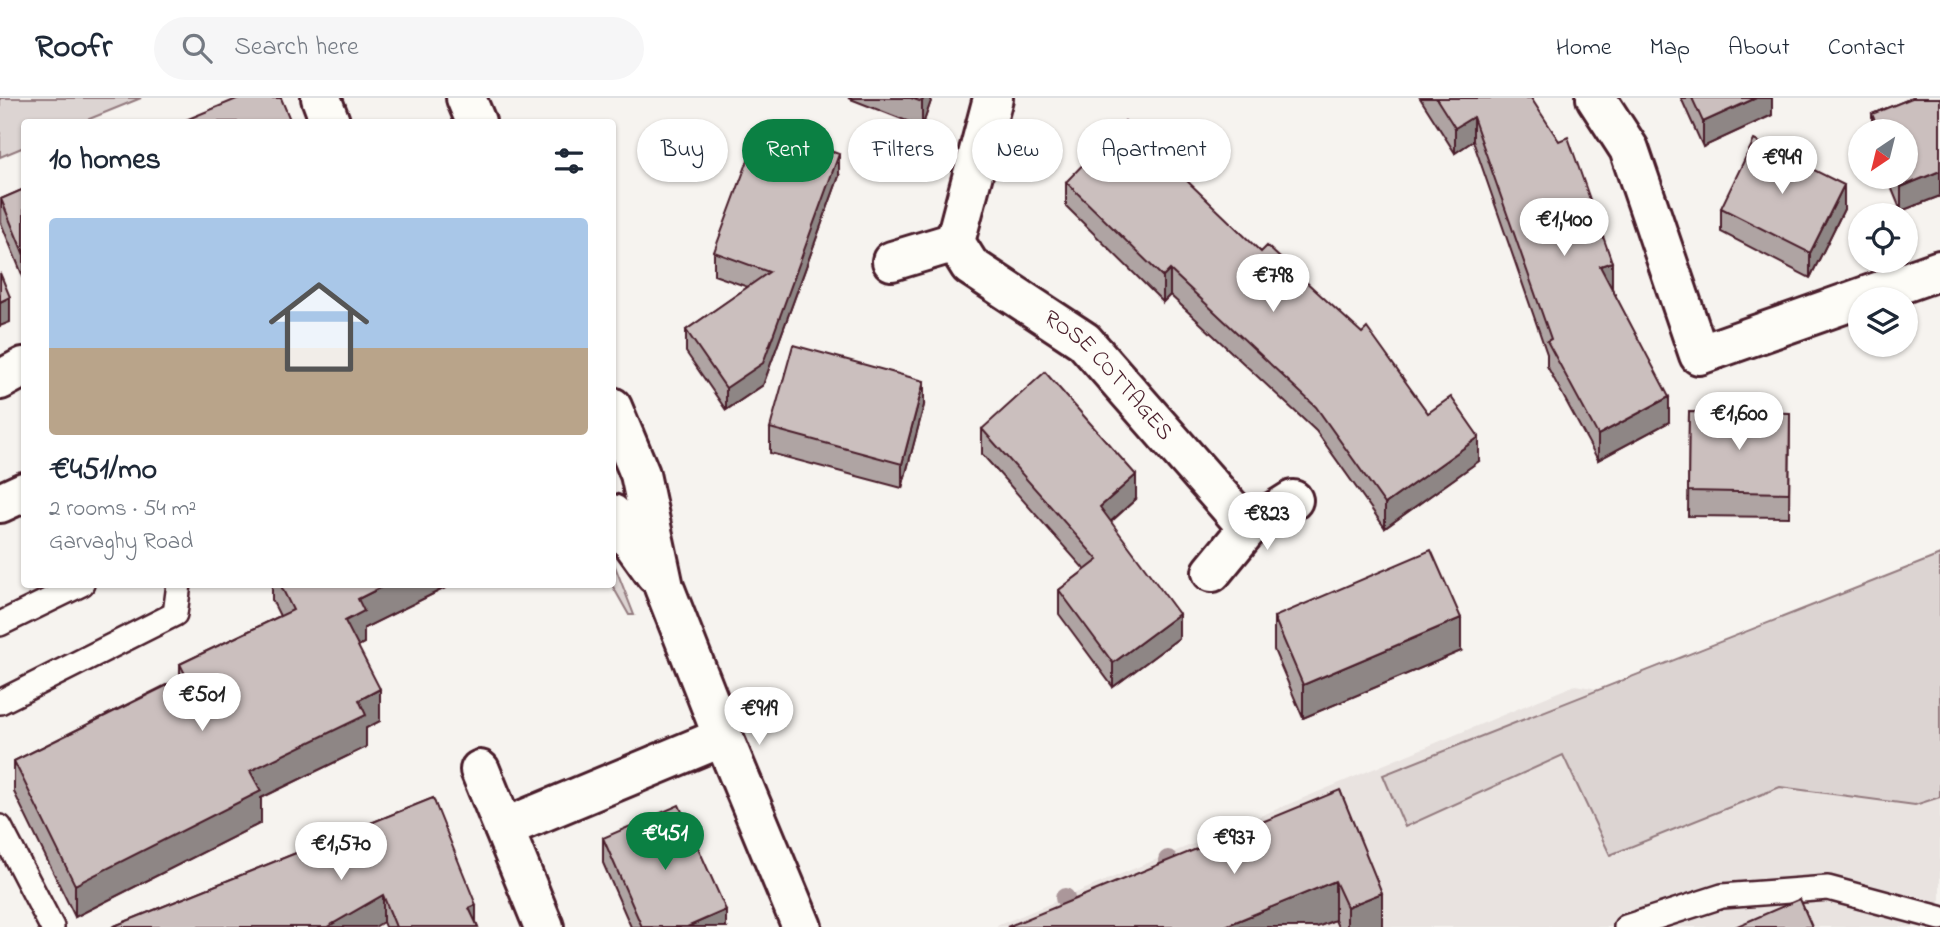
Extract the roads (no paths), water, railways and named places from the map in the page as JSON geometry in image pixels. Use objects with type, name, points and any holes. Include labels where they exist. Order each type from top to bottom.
[{"type":"street","points":[[321,98],[329,119]]},
{"type":"street","points":[[466,98],[475,119]]},
{"type":"street","points":[[892,261],[955,242],[993,98]]},
{"type":"street","points":[[1596,98],[1629,149],[1699,355],[1940,270]]},
{"type":"street","name":"ROSE COTTAGES","points":[[955,242],[970,265],[1084,341],[1248,528]]},
{"type":"street","points":[[0,380],[21,369]]},
{"type":"street","points":[[616,417],[640,474],[664,587],[723,737],[803,927]]},
{"type":"street","points":[[0,503],[21,493]]},
{"type":"street","points":[[1212,572],[1248,528],[1293,500]]},
{"type":"street","points":[[616,520],[664,587]]},
{"type":"street","points":[[504,828],[723,737]]},
{"type":"street","points":[[480,771],[544,927]]},
{"type":"lane","points":[[0,624],[74,588]]},
{"type":"lane","points":[[0,702],[175,614],[178,588]]},
{"type":"lane","points":[[0,827],[52,927]]},
{"type":"lane","points":[[1626,927],[1722,896],[1828,888],[1940,918]]}]
